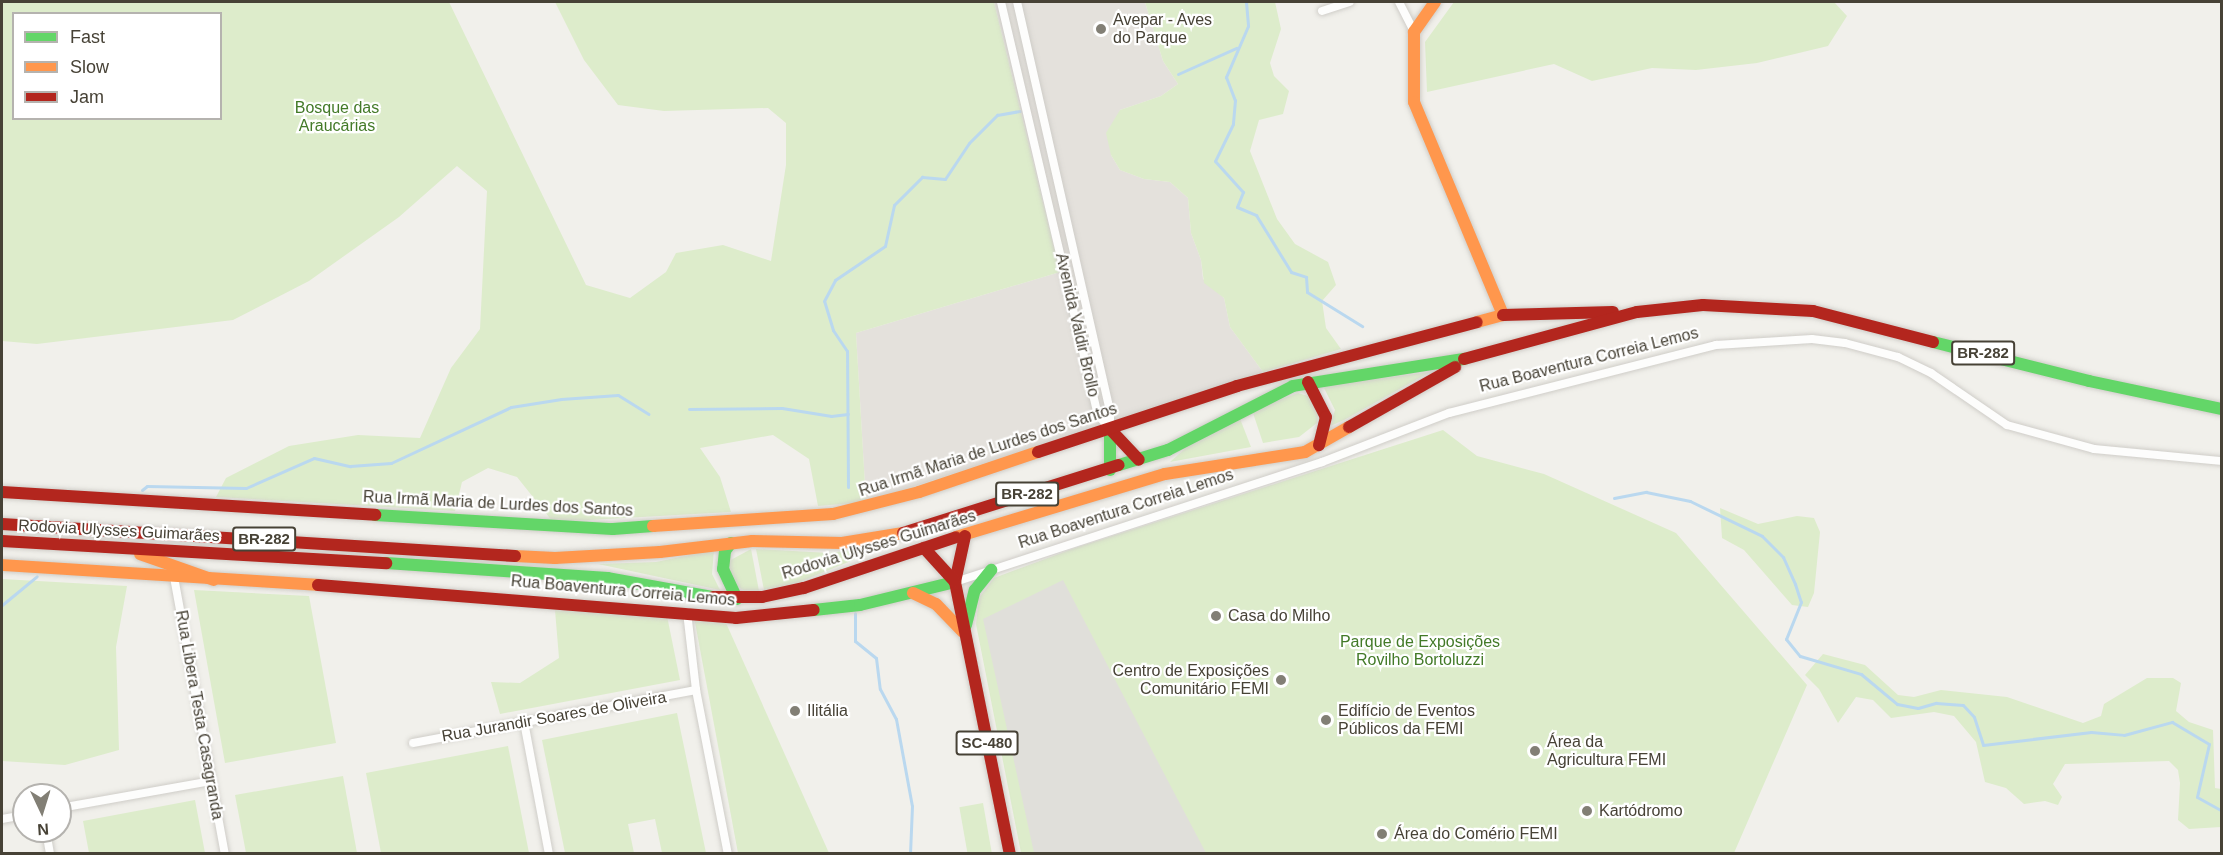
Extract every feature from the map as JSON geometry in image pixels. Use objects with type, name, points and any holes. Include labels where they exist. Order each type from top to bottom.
[{"type":"main road","points":[[1435,2],[1414,32],[1414,102],[1422,129],[1503,315]]},
{"type":"main road","name":"Rodovia Ulysses Guimarães","points":[[2,524],[555,558],[660,552],[731,543],[842,543],[889,537],[1139,460],[1183,443],[1274,394],[1308,382],[1412,370],[1482,355],[1637,312],[1730,304],[1813,311],[2089,381],[2222,409]]},
{"type":"main road","name":"Rua Irmã Maria de Lurdes dos Santos","points":[[2,492],[613,530],[750,522],[866,507],[1237,386],[1503,315],[1637,312]]},
{"type":"main road","name":"Rodovia Ulysses Guimarães","points":[[2,541],[554,573],[737,599],[804,588],[924,548],[1165,474],[1285,457],[1319,445],[1414,387],[1482,355]]},
{"type":"main road","points":[[1308,382],[1326,417],[1319,445]]},
{"type":"main road","points":[[1110,429],[1139,460]]},
{"type":"main road","points":[[1110,429],[1110,470]]},
{"type":"main road","name":"SC-480","points":[[964,536],[954,582],[1010,854]]},
{"type":"main road","points":[[731,543],[725,551],[723,568],[728,586],[737,599]]},
{"type":"main road","points":[[123,548],[214,580]]},
{"type":"main road","points":[[924,548],[954,582]]},
{"type":"main road","name":"Rua Boaventura Correia Lemos","points":[[2,565],[687,612],[736,618],[860,605],[954,582]]},
{"type":"main road","points":[[964,633],[975,590],[991,570]]},
{"type":"main road","points":[[913,593],[936,604],[964,633]]},
{"type":"street","name":"Avenida Valdir Brollo","points":[[1001,2],[1098,415],[1110,429]]},
{"type":"street","name":"Avenida Valdir Brollo","points":[[1017,2],[1110,411],[1110,429]]},
{"type":"street","points":[[1322,10],[1350,2]]},
{"type":"street","points":[[1399,2],[1414,32]]},
{"type":"street","name":"Rua Boaventura Correia Lemos","points":[[954,582],[1322,462],[1430,419],[1716,345],[1812,339],[1845,343],[1898,357],[1931,374],[2007,425],[2094,449],[2222,461]]},
{"type":"street","name":"Rua Libera Testa Casagranda","points":[[174,577],[225,854]]},
{"type":"street","points":[[687,612],[696,690],[728,854]]},
{"type":"street","name":"Rua Jurandir Soares de Oliveira","points":[[413,743],[696,690]]},
{"type":"street","points":[[524,722],[549,854]]},
{"type":"street","points":[[72,806],[211,781]]},
{"type":"shaded area","points":[[994,2],[1145,2],[1163,61],[1178,84],[1161,96],[1120,110],[1111,155],[1120,170],[1144,179],[1170,182],[1188,198],[1191,233],[1201,260],[1203,279],[1224,298],[1230,327],[1263,372],[866,502],[856,333],[1060,272]]},
{"type":"shaded area","points":[[1063,580],[1206,853],[1034,853],[983,619]]},
{"type":"green space","name":"Bosque das Araucárias","points":[[2,2],[449,2],[586,285],[630,298],[666,272],[676,253],[723,245],[771,261],[786,165],[786,123],[768,108],[664,111],[618,105],[584,60],[555,2],[994,2],[1060,272],[856,333],[866,502],[818,506],[809,459],[773,435],[700,448],[720,477],[731,512],[553,522],[517,477],[488,468],[462,482],[455,511],[216,497],[226,478],[289,446],[358,435],[420,438],[451,368],[480,329],[487,191],[457,166],[399,217],[309,281],[233,320],[37,344],[2,341]]},
{"type":"green space","points":[[1145,2],[1275,2],[1281,29],[1270,63],[1274,76],[1289,91],[1283,114],[1259,120],[1250,151],[1277,219],[1295,244],[1328,262],[1336,285],[1322,301],[1326,328],[1341,349],[1263,372],[1230,327],[1224,298],[1204,283],[1201,260],[1191,233],[1188,198],[1170,182],[1144,179],[1120,170],[1111,155],[1106,133],[1120,110],[1161,96],[1178,84],[1163,61]]},
{"type":"green space","points":[[1454,2],[1834,2],[1847,16],[1828,46],[1757,63],[1696,70],[1652,68],[1592,81],[1554,64],[1427,92],[1425,42]]},
{"type":"green space","points":[[1430,372],[1330,426],[1335,410],[1323,386]]},
{"type":"green space","points":[[1298,393],[1308,396],[1318,412],[1317,423],[1299,437],[1263,443],[1252,410]]},
{"type":"green space","points":[[1239,416],[1251,447],[1170,462],[1188,446]]},
{"type":"green space","name":"Parque de Exposições Rovilho Bortoluzzi","points":[[1443,430],[1477,456],[1544,474],[1676,533],[1807,685],[1734,853],[1021,853],[976,624],[979,598],[994,578],[1075,548]]},
{"type":"green space","points":[[1720,508],[1758,524],[1797,516],[1814,518],[1820,532],[1814,593],[1808,607],[1792,605],[1744,550],[1722,538]]},
{"type":"green space","points":[[890,545],[797,583],[764,590],[756,549],[829,553]]},
{"type":"green space","points":[[751,549],[759,591],[743,590],[732,582],[729,561]]},
{"type":"green space","points":[[714,550],[712,574],[720,590],[598,564],[656,562]]},
{"type":"green space","points":[[2,579],[127,586],[116,647],[119,750],[65,765],[2,761]]},
{"type":"green space","points":[[194,590],[309,596],[336,743],[225,763]]},
{"type":"green space","points":[[555,610],[667,616],[680,680],[500,714],[491,682],[520,683],[559,658]]},
{"type":"green space","points":[[694,617],[726,623],[829,853],[738,853]]},
{"type":"green space","points":[[1823,654],[1865,665],[1898,695],[1914,697],[1941,690],[2007,697],[2083,723],[2101,716],[2104,704],[2147,678],[2173,678],[2181,683],[2176,711],[2189,722],[2213,730],[2215,788],[2221,789],[2221,827],[2189,829],[2178,820],[2180,783],[2178,770],[2169,761],[2065,764],[2053,784],[2062,797],[2058,805],[2045,801],[2024,804],[2006,788],[1985,782],[1976,742],[1954,716],[1934,712],[1891,718],[1873,700],[1856,697],[1838,723],[1819,689],[1805,675]]},
{"type":"green space","points":[[677,713],[706,853],[662,853],[655,819],[628,824],[634,853],[565,853],[542,740]]},
{"type":"green space","points":[[508,746],[529,853],[381,853],[366,773]]},
{"type":"green space","points":[[343,776],[357,853],[246,853],[235,795]]},
{"type":"green space","points":[[195,800],[205,853],[89,853],[83,821]]},
{"type":"green space","points":[[983,803],[992,853],[968,854],[959,807]]},
{"type":"waterway","points":[[1246,2],[1248,26],[1226,77],[1235,100],[1233,124],[1215,161],[1243,192],[1237,207],[1256,215],[1291,272],[1306,277],[1307,292],[1362,326]]},
{"type":"waterway","points":[[1178,74],[1236,48]]},
{"type":"waterway","points":[[848,487],[847,351],[833,330],[824,301],[835,280],[885,246],[894,205],[922,177],[945,179],[969,143],[997,115],[1020,111]]},
{"type":"waterway","points":[[142,490],[147,486],[246,488],[314,458],[350,466],[391,463],[511,407],[561,399],[618,395],[648,414]]},
{"type":"waterway","points":[[689,409],[782,408],[831,416],[848,414]]},
{"type":"waterway","points":[[1614,498],[1646,492],[1690,501],[1762,536],[1783,557],[1801,602],[1786,639],[1800,656],[1861,674],[1897,704],[1918,708],[1936,703],[1963,705],[1974,717],[1983,745],[2091,732],[2124,735],[2172,722],[2209,744],[2197,797],[2222,811]]},
{"type":"waterway","points":[[2,605],[37,576]]},
{"type":"waterway","points":[[855,613],[855,641],[876,658],[880,689],[896,719],[912,806],[910,854]]},
{"type":"traffic: fast","points":[[1933,342],[2089,381],[2222,409]]},
{"type":"traffic: fast","points":[[1119,465],[1168,450],[1293,386],[1464,359]]},
{"type":"traffic: fast","points":[[1110,429],[1110,470]]},
{"type":"traffic: fast","points":[[375,515],[613,529],[653,526]]},
{"type":"traffic: fast","points":[[731,543],[725,551],[723,569],[737,599]]},
{"type":"traffic: fast","points":[[386,563],[607,578],[713,597]]},
{"type":"traffic: fast","points":[[966,625],[975,590],[991,570]]},
{"type":"traffic: fast","points":[[814,610],[860,605],[955,582]]},
{"type":"traffic: slow","points":[[1435,2],[1414,32],[1414,102],[1503,315],[1477,322]]},
{"type":"traffic: slow","points":[[956,537],[1165,474],[1305,452],[1349,427]]},
{"type":"traffic: slow","points":[[653,526],[833,514],[919,492],[1038,452]]},
{"type":"traffic: slow","points":[[515,556],[555,558],[660,552],[752,541],[842,543],[903,533]]},
{"type":"traffic: slow","points":[[140,554],[214,580]]},
{"type":"traffic: slow","points":[[2,565],[318,585]]},
{"type":"traffic: slow","points":[[913,593],[936,604],[963,632]]},
{"type":"traffic: jam","points":[[1464,359],[1637,312],[1703,305],[1813,311],[1933,342]]},
{"type":"traffic: jam","points":[[1503,315],[1613,312]]},
{"type":"traffic: jam","points":[[1038,452],[1237,386],[1477,322]]},
{"type":"traffic: jam","points":[[1349,427],[1455,367]]},
{"type":"traffic: jam","points":[[1308,382],[1326,417],[1319,445]]},
{"type":"traffic: jam","points":[[1110,429],[1139,460]]},
{"type":"traffic: jam","points":[[903,533],[1119,465]]},
{"type":"traffic: jam","points":[[2,492],[375,515]]},
{"type":"traffic: jam","points":[[2,524],[515,556]]},
{"type":"traffic: jam","points":[[965,536],[955,582],[1010,854]]},
{"type":"traffic: jam","points":[[713,597],[762,597],[804,588],[956,537]]},
{"type":"traffic: jam","points":[[2,541],[386,563]]},
{"type":"traffic: jam","points":[[924,548],[955,582]]},
{"type":"traffic: jam","points":[[318,585],[736,618],[814,610]]},
{"type":"place","name":"Avepar - Aves do Parque","points":[[1101,29]]},
{"type":"place","name":"Casa do Milho","points":[[1216,616]]},
{"type":"place","name":"Centro de Exposições Comunitário FEMI","points":[[1281,680]]},
{"type":"place","name":"Ilitália","points":[[795,711]]},
{"type":"place","name":"Edifício de Eventos Públicos da FEMI","points":[[1326,720]]},
{"type":"place","name":"Área da Agricultura FEMI","points":[[1535,751]]},
{"type":"place","name":"Kartódromo","points":[[1587,811]]},
{"type":"place","name":"Área do Comério FEMI","points":[[1382,834]]}]
